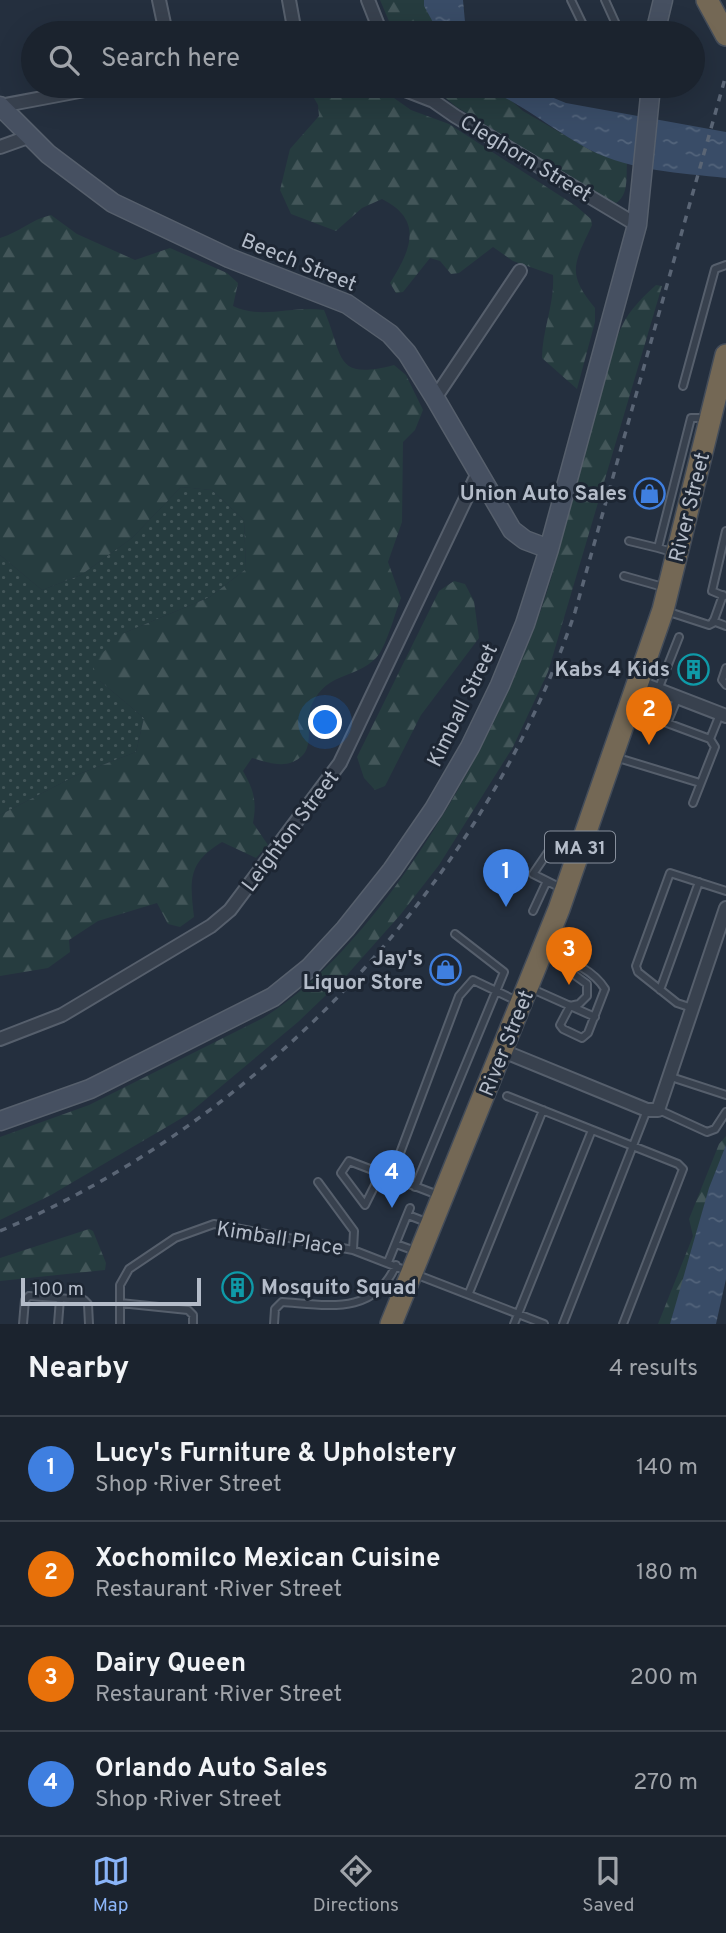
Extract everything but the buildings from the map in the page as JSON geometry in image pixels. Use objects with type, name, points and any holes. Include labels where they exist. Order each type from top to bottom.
[{"type":"highway","points":[[707,0],[726,35]]},
{"type":"highway","name":"River Street","points":[[394,1323],[404,1263],[432,1224],[525,995],[549,952],[556,887],[612,756],[663,610],[668,588],[668,551],[677,514],[695,442],[710,419],[726,355]]},
{"type":"main road","points":[[650,0],[653,21]]},
{"type":"main road","points":[[658,21],[663,0]]},
{"type":"main road","name":"Kimball Street","points":[[0,1121],[77,1095],[243,1014],[285,988],[319,958],[392,870],[457,771],[484,720],[515,650],[549,549],[637,225],[650,98]]},
{"type":"main road","name":"Beech Street","points":[[0,106],[28,137],[84,184],[126,210],[229,258],[347,304],[366,315],[401,346],[435,398],[514,534],[549,549]]},
{"type":"street","points":[[159,0],[163,21]]},
{"type":"street","points":[[289,0],[293,21]]},
{"type":"street","points":[[368,0],[376,21]]},
{"type":"street","points":[[0,106],[42,98]]},
{"type":"street","points":[[427,98],[432,100]]},
{"type":"street","name":"Cleghorn Street","points":[[432,100],[637,225]]},
{"type":"street","points":[[0,147],[28,137]]},
{"type":"street","points":[[435,398],[520,271]]},
{"type":"street","name":"Leighton Street","points":[[0,1039],[62,1015],[211,926],[230,910],[340,763],[478,473]]},
{"type":"street","points":[[638,682],[723,715]]},
{"type":"street","points":[[503,1051],[653,1110],[671,1077],[726,908]]},
{"type":"lane","points":[[571,0],[581,21]]},
{"type":"lane","points":[[605,0],[615,21]]},
{"type":"lane","points":[[683,386],[715,270],[726,265]]},
{"type":"lane","points":[[663,610],[707,625],[713,621],[724,596],[712,591],[726,531]]},
{"type":"lane","points":[[629,541],[668,551]]},
{"type":"lane","points":[[624,576],[668,588]]},
{"type":"lane","points":[[713,621],[726,626]]},
{"type":"lane","points":[[658,690],[679,637]]},
{"type":"lane","points":[[726,668],[722,680],[726,685]]},
{"type":"lane","points":[[667,723],[678,697]]},
{"type":"lane","points":[[628,708],[709,739],[715,747],[692,803]]},
{"type":"lane","points":[[709,739],[723,715]]},
{"type":"lane","points":[[612,756],[700,783]]},
{"type":"lane","points":[[533,911],[556,887],[533,872],[548,852]]},
{"type":"lane","points":[[692,1008],[679,1004],[638,972],[636,967],[667,877],[672,872],[726,891]]},
{"type":"lane","points":[[660,990],[699,881]]},
{"type":"lane","points":[[415,1186],[503,970],[455,934]]},
{"type":"lane","points":[[549,952],[589,972],[603,986],[605,992],[588,1033],[580,1037],[560,1025],[570,1006],[585,1000],[587,984],[549,952]]},
{"type":"lane","points":[[391,1177],[455,1002],[471,981],[495,990],[570,1006],[595,1017]]},
{"type":"lane","points":[[671,1077],[726,1095]]},
{"type":"lane","points":[[507,1096],[678,1164],[683,1169],[623,1324]]},
{"type":"lane","points":[[469,1293],[543,1110]]},
{"type":"lane","points":[[563,1324],[634,1146],[653,1110],[707,1132],[715,1129],[726,1112]]},
{"type":"lane","points":[[514,1324],[592,1130]]},
{"type":"lane","points":[[380,1173],[365,1205],[341,1173],[349,1161],[443,1197]]},
{"type":"lane","points":[[318,1182],[354,1231],[353,1250]]},
{"type":"lane","points":[[432,1224],[409,1212],[396,1244],[404,1263],[544,1324]]},
{"type":"lane","name":"Kimball Place","points":[[120,1324],[120,1285],[129,1269],[175,1238],[214,1224],[353,1250],[404,1263]]},
{"type":"lane","points":[[396,1244],[404,1263]]},
{"type":"lane","points":[[274,1324],[275,1310],[282,1302],[339,1306],[381,1291],[404,1263]]},
{"type":"lane","points":[[23,1324],[27,1298],[87,1301],[89,1324]]},
{"type":"lane","points":[[58,1324],[60,1298]]},
{"type":"lane","points":[[120,1303],[188,1310],[193,1315],[193,1324]]},
{"type":"green space","points":[[380,0],[424,0],[434,21],[389,21]]},
{"type":"green space","points":[[314,98],[394,98],[411,110],[449,124],[576,206],[591,219],[592,225],[577,259],[576,268],[580,286],[595,308],[595,322],[577,389],[542,358],[553,275],[513,261],[493,247],[459,273],[451,274],[440,261],[430,258],[403,292],[396,293],[390,283],[404,259],[410,236],[404,216],[395,207],[382,199],[362,208],[336,231],[291,214],[280,190],[290,149],[319,116]]},
{"type":"green space","points":[[446,98],[508,98],[523,111],[592,151],[627,163],[623,195],[616,203],[609,201]]},
{"type":"green space","points":[[51,215],[77,234],[135,260],[170,248],[227,273],[238,283],[233,306],[244,310],[324,310],[344,361],[350,367],[360,370],[394,365],[406,375],[423,410],[415,430],[403,442],[402,522],[388,562],[401,598],[383,647],[368,665],[333,681],[318,693],[310,710],[308,745],[302,756],[284,764],[252,758],[243,771],[254,796],[253,823],[268,845],[256,858],[222,842],[202,858],[193,874],[194,917],[180,927],[168,924],[157,903],[98,921],[69,940],[70,952],[48,968],[0,976],[0,815],[79,774],[136,752],[144,718],[100,681],[91,663],[124,633],[210,597],[246,569],[244,520],[212,490],[181,487],[132,538],[81,575],[42,590],[0,555],[0,238]]},
{"type":"green space","points":[[656,285],[662,286],[548,672],[513,747],[439,865],[401,914],[346,976],[298,1022],[187,1115],[51,1195],[0,1220],[0,1137],[89,1105],[263,1018],[311,982],[358,934],[402,877],[444,814],[481,748],[512,682],[538,619],[556,561],[617,339],[629,314]]},
{"type":"green space","points":[[181,487],[212,490],[244,520],[246,569],[210,597],[124,633],[100,681],[144,718],[136,752],[79,774],[0,815],[0,555],[42,590],[81,575],[132,538]]},
{"type":"green space","points":[[454,581],[465,584],[474,601],[479,638],[421,715],[385,786],[375,790],[364,778],[357,757],[439,591]]},
{"type":"green space","points":[[726,1136],[726,1145],[670,1324],[658,1324],[693,1236],[689,1219],[719,1144]]},
{"type":"green space","points":[[89,1229],[93,1231],[106,1263],[105,1270],[0,1281],[0,1258]]},
{"type":"water","points":[[424,0],[463,0],[465,21],[432,21],[424,6]]},
{"type":"water","points":[[504,98],[554,98],[566,103],[726,132],[726,178],[622,163],[590,150]]},
{"type":"water","points":[[726,1145],[726,1279],[716,1324],[670,1324],[709,1188]]},
{"type":"railway","points":[[0,1231],[97,1183],[189,1125],[274,1058],[352,981],[423,898],[484,808],[535,712],[575,612],[726,75]]},
{"type":"place","name":"Union Auto Sales","points":[[650,493]]},
{"type":"place","name":"Kabs 4 Kids","points":[[693,669]]},
{"type":"place","name":"Xochomilco Mexican Cuisine","points":[[649,745]]},
{"type":"place","name":"Lucy's Furniture & Upholstery","points":[[506,907]]},
{"type":"place","name":"Jay's Liquor Store","points":[[446,970]]},
{"type":"place","name":"Dairy Queen","points":[[569,985]]},
{"type":"place","name":"Orlando Auto Sales","points":[[392,1208]]},
{"type":"place","name":"Mosquito Squad","points":[[238,1287]]}]
